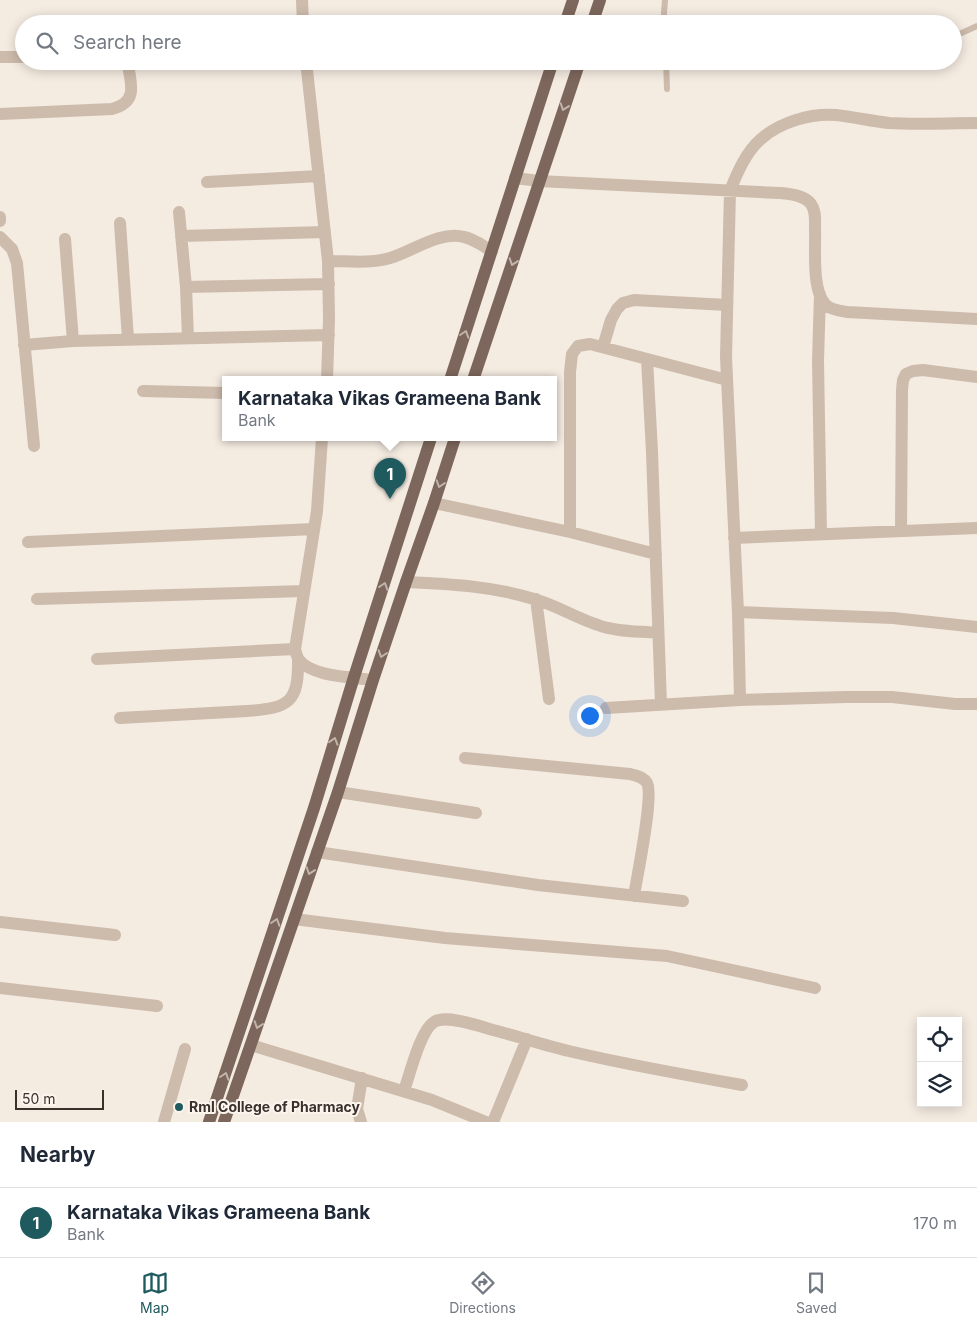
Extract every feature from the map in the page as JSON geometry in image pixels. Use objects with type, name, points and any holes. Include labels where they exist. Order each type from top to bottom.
[{"type":"main road","points":[[568,15],[573,0]]},
{"type":"main road","points":[[595,15],[600,0]]},
{"type":"main road","points":[[451,376],[550,70]]},
{"type":"main road","points":[[474,376],[577,70]]},
{"type":"main road","points":[[209,1122],[320,787],[430,441]]},
{"type":"main road","points":[[224,1122],[338,792],[454,441]]},
{"type":"street","points":[[302,0],[303,15]]},
{"type":"street","points":[[0,57],[15,57]]},
{"type":"street","points":[[0,114],[112,109],[120,107],[126,103],[130,96],[131,86],[128,70]]},
{"type":"street","points":[[307,70],[328,261],[329,335],[327,376]]},
{"type":"street","points":[[740,700],[738,612],[726,357],[730,191],[736,176],[750,151],[761,139],[776,128],[791,122],[822,115],[835,115],[890,123],[977,123]]},
{"type":"street","points":[[207,182],[319,176]]},
{"type":"street","points":[[515,178],[539,182],[794,195],[811,204],[815,214],[815,274],[817,286],[825,305],[848,312],[977,319]]},
{"type":"street","points":[[179,212],[186,287],[188,338]]},
{"type":"street","points":[[120,223],[128,339]]},
{"type":"street","points":[[181,236],[325,232]]},
{"type":"street","points":[[328,261],[358,262],[388,259],[432,241],[455,235],[476,242],[492,251]]},
{"type":"street","points":[[0,237],[12,249],[17,263],[34,446]]},
{"type":"street","points":[[65,239],[73,341]]},
{"type":"street","points":[[186,287],[329,284]]},
{"type":"street","points":[[820,294],[818,361],[822,534]]},
{"type":"street","points":[[603,347],[610,320],[623,303],[634,300],[728,305]]},
{"type":"street","points":[[24,345],[128,339],[329,335]]},
{"type":"street","points":[[570,532],[572,354],[578,346],[590,344],[727,380]]},
{"type":"street","points":[[647,359],[661,704]]},
{"type":"street","points":[[901,530],[903,380],[906,374],[923,370],[977,378]]},
{"type":"street","points":[[143,391],[222,393]]},
{"type":"street","points":[[120,718],[265,710],[285,705],[291,697],[297,683],[296,654],[317,511],[322,441]]},
{"type":"street","points":[[434,503],[570,532],[656,554]]},
{"type":"street","points":[[734,538],[977,528]]},
{"type":"street","points":[[28,542],[314,530]]},
{"type":"street","points":[[406,582],[503,590],[536,599],[598,626],[658,633]]},
{"type":"street","points":[[37,599],[304,591]]},
{"type":"street","points":[[536,599],[549,699]]},
{"type":"street","points":[[738,612],[893,618],[977,627]]},
{"type":"street","points":[[296,654],[306,666],[320,673],[374,680]]},
{"type":"street","points":[[96,659],[296,654]]},
{"type":"street","points":[[606,708],[846,696],[892,697],[955,704],[977,704]]},
{"type":"street","points":[[465,758],[622,773],[641,777],[647,783],[649,800],[634,896]]},
{"type":"street","points":[[338,792],[476,813]]},
{"type":"street","points":[[317,852],[538,885],[684,901]]},
{"type":"street","points":[[294,919],[445,938],[667,956],[815,988]]},
{"type":"street","points":[[0,922],[115,935]]},
{"type":"street","points":[[0,988],[156,1006]]},
{"type":"street","points":[[404,1091],[421,1040],[428,1027],[434,1021],[444,1019],[471,1024],[573,1052],[742,1085]]},
{"type":"street","points":[[493,1122],[527,1039]]},
{"type":"street","points":[[251,1045],[432,1100],[486,1122]]},
{"type":"street","points":[[164,1122],[185,1049]]},
{"type":"street","points":[[361,1122],[357,1109],[362,1078]]},
{"type":"lane","points":[[664,15],[665,0]]},
{"type":"lane","points":[[962,33],[977,26]]},
{"type":"lane","points":[[666,70],[667,89]]},
{"type":"place","name":"Karnataka Vikas Grameena Bank","points":[[390,499]]},
{"type":"place","name":"Rml College of Pharmacy","points":[[179,1107]]}]
